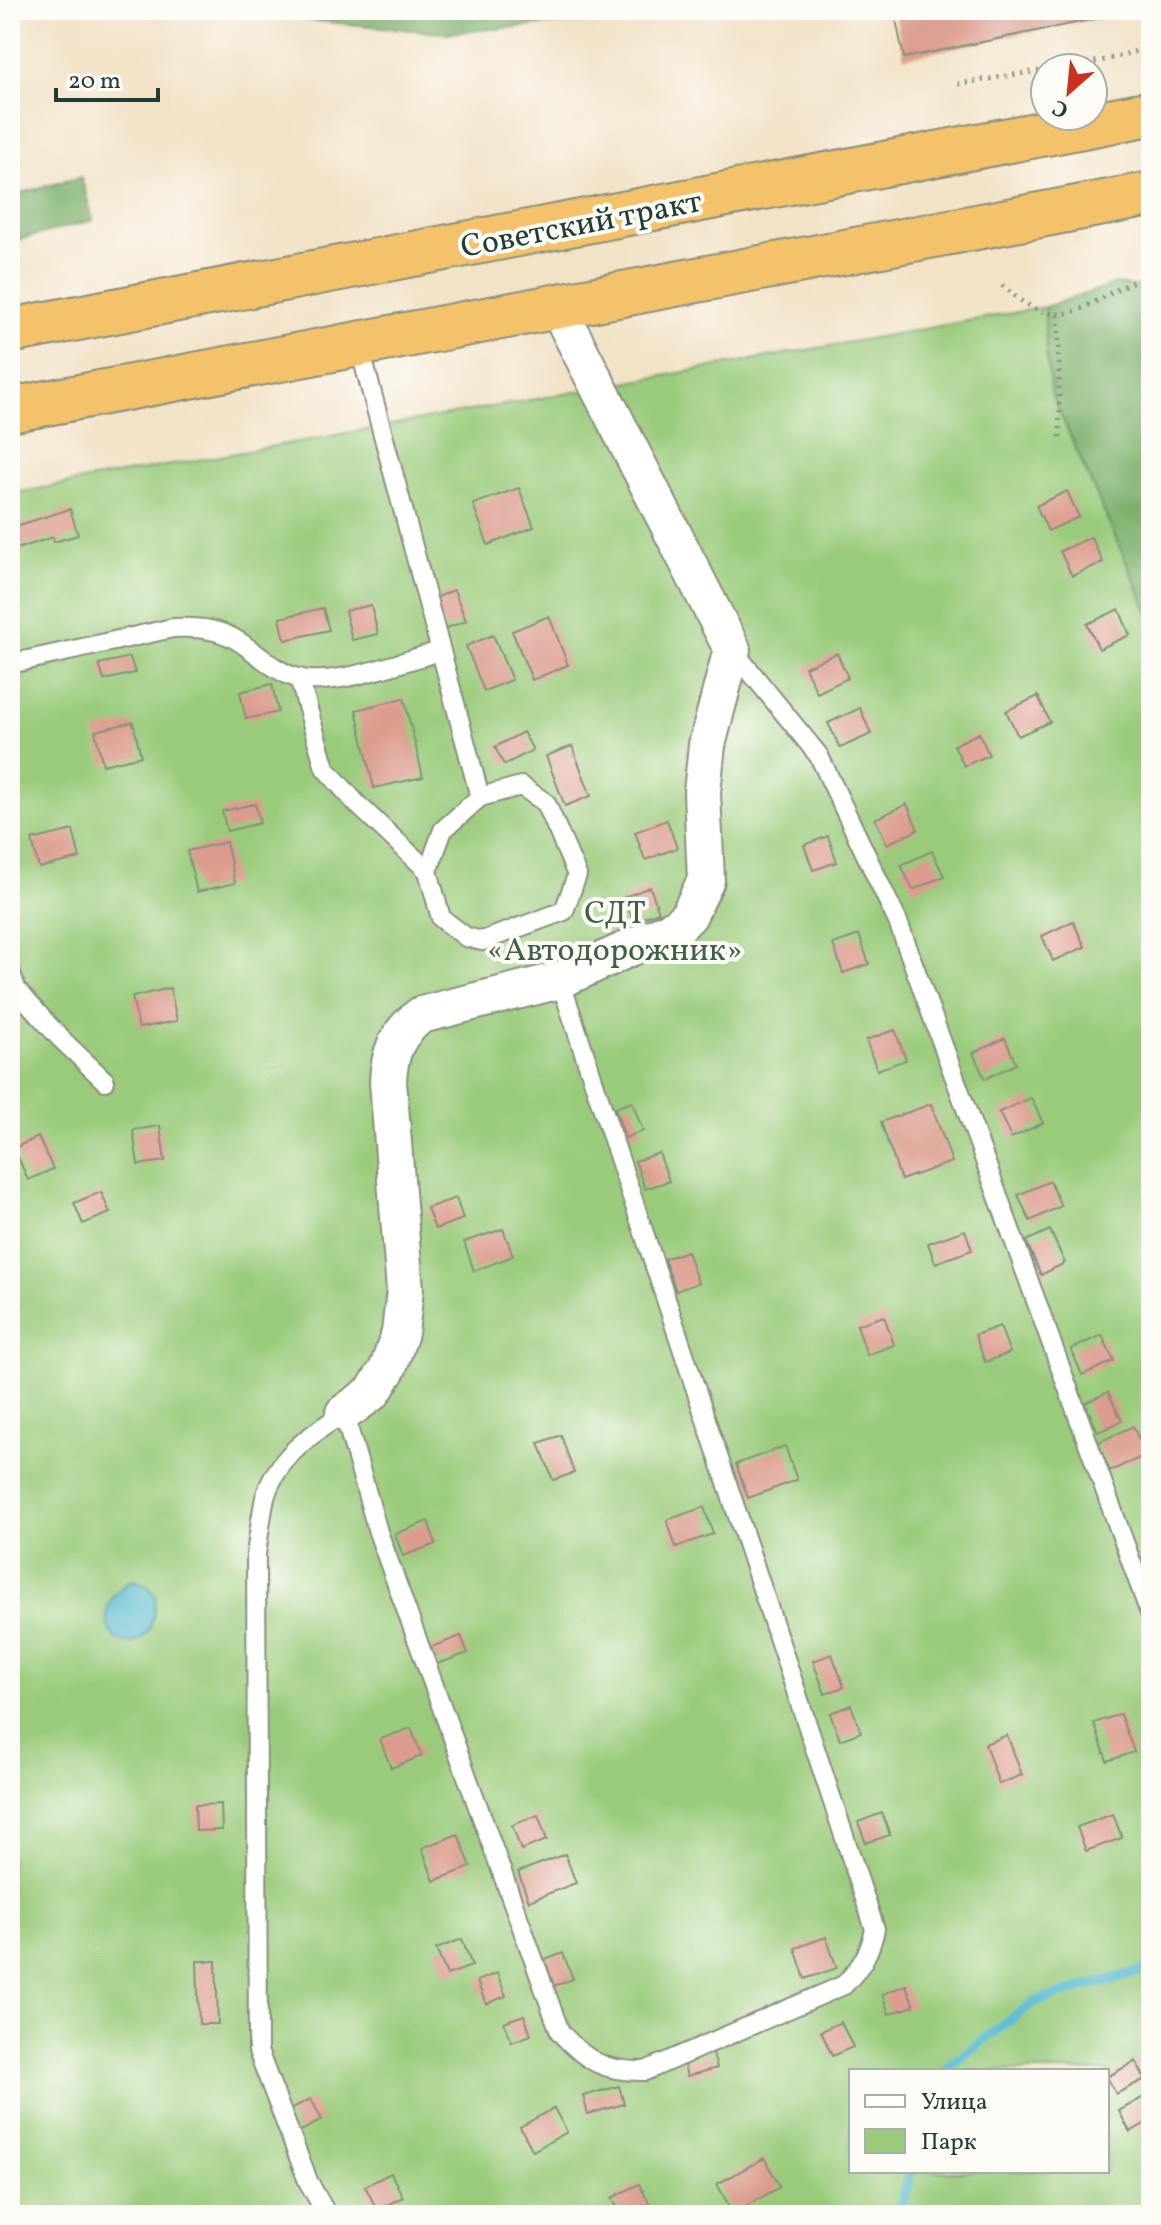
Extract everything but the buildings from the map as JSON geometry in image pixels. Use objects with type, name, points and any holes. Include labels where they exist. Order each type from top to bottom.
[{"type":"highway","name":"Советский тракт","points":[[10,331],[1151,113]]},
{"type":"highway","points":[[10,410],[1151,194]]},
{"type":"street","points":[[344,1413],[373,1392],[388,1368],[400,1333],[405,1290],[388,1082],[389,1060],[394,1044],[409,1024],[421,1015],[560,980],[678,926],[698,899],[706,880],[702,792],[707,745],[732,649],[558,308]]},
{"type":"lane","points":[[359,345],[480,797]]},
{"type":"lane","points":[[10,664],[173,628],[199,627],[232,637],[276,668],[299,678],[328,681],[441,651]]},
{"type":"lane","points":[[732,649],[819,756],[898,922],[1151,1616]]},
{"type":"lane","points":[[299,678],[325,768],[356,803],[428,871],[441,918],[466,937],[482,941],[564,911],[577,875],[546,803],[521,786],[480,797],[443,830],[428,871]]},
{"type":"lane","points":[[10,970],[16,989],[105,1081]]},
{"type":"lane","points":[[327,2215],[308,2181],[258,2051],[256,1554],[266,1496],[284,1461],[307,1436],[344,1413],[378,1532],[560,2032],[578,2052],[600,2065],[621,2071],[645,2071],[844,1985],[862,1965],[871,1949],[875,1929],[560,980]]},
{"type":"path","points":[[1109,59],[1151,47]]},
{"type":"path","points":[[958,84],[1029,73]]},
{"type":"path","points":[[1002,285],[1019,301],[1037,311],[1058,315],[1075,311],[1151,275]]},
{"type":"path","points":[[1058,315],[1060,441]]},
{"type":"green space","points":[[261,10],[611,10],[600,20],[445,33],[307,20]]},
{"type":"green space","points":[[81,177],[93,220],[10,242],[10,196]]},
{"type":"green space","points":[[1115,284],[1151,288],[1151,617],[1052,395],[1046,353],[1045,307]]},
{"type":"green space","name":"СДТ «Автодорожник»","points":[[1045,307],[1046,353],[1052,395],[1151,617],[1151,2215],[10,2215],[10,494]]},
{"type":"water","points":[[134,1580],[147,1585],[156,1596],[154,1610],[147,1633],[136,1642],[125,1643],[109,1629],[107,1617],[109,1604],[118,1591]]},
{"type":"waterway","points":[[948,2069],[1034,2002],[1151,1968]]},
{"type":"waterway","points":[[898,2215],[910,2173]]}]
